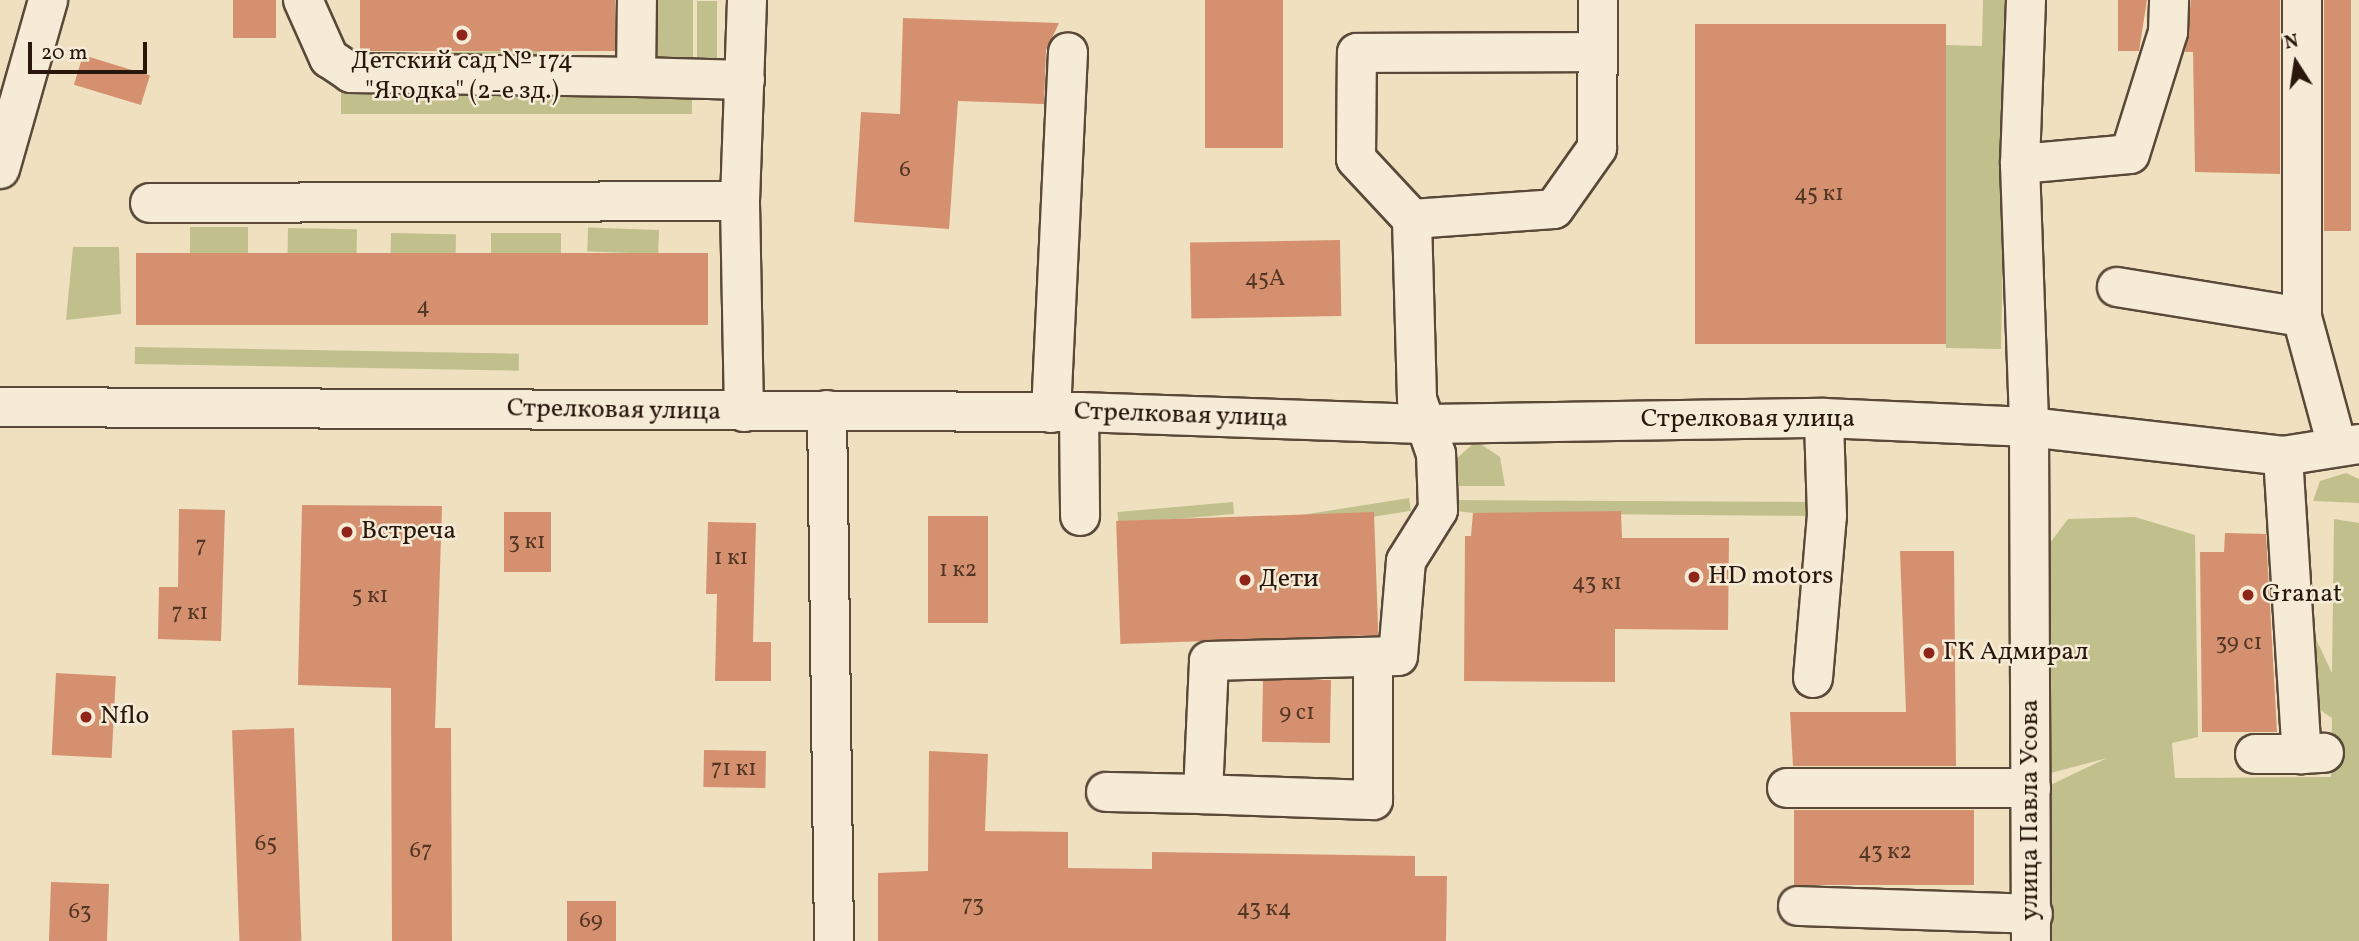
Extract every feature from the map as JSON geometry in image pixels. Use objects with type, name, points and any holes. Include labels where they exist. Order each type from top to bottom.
[{"type":"street","points":[[0,169],[48,0]]},
{"type":"street","points":[[303,0],[329,58],[351,73],[744,80]]},
{"type":"street","points":[[636,77],[637,0]]},
{"type":"street","points":[[744,412],[740,201],[747,0]]},
{"type":"street","points":[[1412,219],[1555,209],[1597,148],[1598,0]]},
{"type":"street","name":"улица Павла Усова","points":[[2026,0],[2020,164],[2029,427],[2032,928]]},
{"type":"street","points":[[2020,164],[2130,154],[2168,32],[2169,0]]},
{"type":"street","points":[[2302,0],[2302,317],[2348,445]]},
{"type":"street","points":[[1069,52],[1065,413],[1080,516]]},
{"type":"street","points":[[1203,794],[1209,662],[1373,659],[1398,656],[1406,561],[1437,510],[1429,424],[1417,399],[1412,219],[1356,159],[1357,53],[1597,52]]},
{"type":"street","points":[[150,203],[740,201]]},
{"type":"street","points":[[2117,287],[2302,317]]},
{"type":"street","name":"Стрелковая улица","points":[[0,407],[744,412],[827,410],[1065,413],[1429,424],[1824,418],[2029,427],[2283,456],[2348,445]]},
{"type":"street","points":[[827,410],[834,941]]},
{"type":"street","points":[[1813,678],[1827,516],[1824,418]]},
{"type":"street","points":[[2255,754],[2313,753],[2283,456]]},
{"type":"street","points":[[1106,792],[1373,800],[1373,659]]},
{"type":"street","points":[[1787,788],[2031,788]]},
{"type":"street","points":[[1798,906],[2032,928]]},
{"type":"shaded area","points":[[649,0],[693,0],[693,70],[649,70]]},
{"type":"shaded area","points":[[1983,0],[2008,0],[2001,349],[1946,348],[1946,45],[1982,46]]},
{"type":"shaded area","points":[[697,1],[717,1],[717,60],[697,60]]},
{"type":"shaded area","points":[[540,51],[539,68],[436,60],[437,52]]},
{"type":"shaded area","points":[[341,84],[692,84],[692,114],[341,114]]},
{"type":"shaded area","points":[[190,227],[248,227],[248,253],[190,253]]},
{"type":"shaded area","points":[[288,228],[357,229],[357,255],[288,254]]},
{"type":"shaded area","points":[[588,228],[659,230],[658,254],[587,252]]},
{"type":"shaded area","points":[[391,233],[456,234],[456,255],[391,254]]},
{"type":"shaded area","points":[[491,233],[561,233],[561,254],[491,254]]},
{"type":"shaded area","points":[[73,247],[119,247],[121,314],[66,320]]},
{"type":"shaded area","points":[[135,347],[519,354],[519,371],[135,364]]},
{"type":"shaded area","points":[[1476,441],[1500,457],[1505,486],[1455,486],[1455,460]]},
{"type":"shaded area","points":[[2346,473],[2359,479],[2359,503],[2313,501],[2320,481]]},
{"type":"shaded area","points":[[1409,498],[1411,511],[1267,534],[1265,521]]},
{"type":"shaded area","points":[[1456,500],[1814,502],[1814,516],[1473,513],[1456,511]]},
{"type":"shaded area","points":[[1233,502],[1234,514],[1118,524],[1117,512]]},
{"type":"shaded area","points":[[2135,517],[2195,535],[2198,737],[2172,743],[2175,778],[2331,777],[2332,718],[2311,704],[2307,620],[2332,673],[2334,519],[2359,523],[2359,941],[2050,941],[2052,869],[2041,818],[2044,788],[2107,758],[2047,774],[2047,547],[2068,519]]},
{"type":"building","points":[[233,0],[276,0],[276,38],[233,38]]},
{"type":"building","points":[[360,0],[615,0],[615,51],[360,51]]},
{"type":"building","points":[[1205,0],[1283,0],[1283,148],[1205,148]]},
{"type":"building","points":[[2118,0],[2147,0],[2139,51],[2118,51]]},
{"type":"building","points":[[2191,0],[2280,0],[2280,174],[2195,172],[2193,52],[2185,52]]},
{"type":"building","points":[[2324,0],[2351,0],[2351,231],[2324,231]]},
{"type":"building","points":[[903,18],[1059,23],[1046,50],[1044,104],[958,101],[949,229],[854,222],[861,112],[900,114]]},
{"type":"building","points":[[1695,24],[1946,24],[1946,344],[1695,344]]},
{"type":"building","points":[[83,55],[150,75],[141,105],[74,85]]},
{"type":"building","points":[[1340,240],[1341,316],[1191,319],[1190,243]]},
{"type":"building","points":[[136,253],[708,253],[708,325],[136,325]]},
{"type":"building","points":[[302,505],[442,506],[435,728],[451,728],[452,941],[392,941],[391,688],[298,685]]},
{"type":"building","points":[[179,509],[225,510],[221,641],[158,639],[159,587],[178,587]]},
{"type":"building","points":[[1621,511],[1622,538],[1729,538],[1728,630],[1615,629],[1615,682],[1464,681],[1465,536],[1471,536],[1473,513]]},
{"type":"building","points":[[504,512],[551,512],[551,572],[504,572]]},
{"type":"building","points":[[1374,512],[1378,635],[1120,644],[1116,521]]},
{"type":"building","points":[[928,516],[988,516],[988,623],[928,623]]},
{"type":"building","points":[[708,522],[756,523],[753,642],[771,642],[771,681],[715,681],[717,594],[706,594]]},
{"type":"building","points":[[2225,533],[2266,534],[2277,732],[2202,732],[2200,552],[2224,552]]},
{"type":"building","name":"ГК Адмирал","points":[[1900,551],[1954,551],[1956,766],[1793,766],[1790,712],[1906,712]]},
{"type":"building","points":[[56,673],[116,676],[112,758],[52,755]]},
{"type":"building","points":[[1263,679],[1331,680],[1330,743],[1262,742]]},
{"type":"building","points":[[294,728],[301,941],[239,941],[232,730]]},
{"type":"building","points":[[704,750],[766,751],[765,788],[703,787]]},
{"type":"building","points":[[929,751],[988,754],[985,831],[1068,832],[1068,868],[1152,869],[1152,852],[1415,856],[1415,876],[1447,876],[1446,941],[878,941],[878,873],[928,871]]},
{"type":"building","points":[[1794,810],[1974,810],[1974,885],[1794,885]]},
{"type":"building","points":[[51,882],[109,884],[107,941],[49,941]]},
{"type":"building","points":[[567,901],[616,901],[616,941],[567,941]]},
{"type":"place","name":"Детский сад № 174 \"Ягодка\" (2-е зд.)","points":[[462,35]]},
{"type":"place","name":"Встреча","points":[[347,532]]},
{"type":"place","name":"HD motors","points":[[1694,577]]},
{"type":"place","name":"Дети","points":[[1245,580]]},
{"type":"place","name":"Granat","points":[[2248,595]]},
{"type":"place","name":"ГК Адмирал","points":[[1929,653]]},
{"type":"place","name":"Nflo","points":[[86,717]]}]
